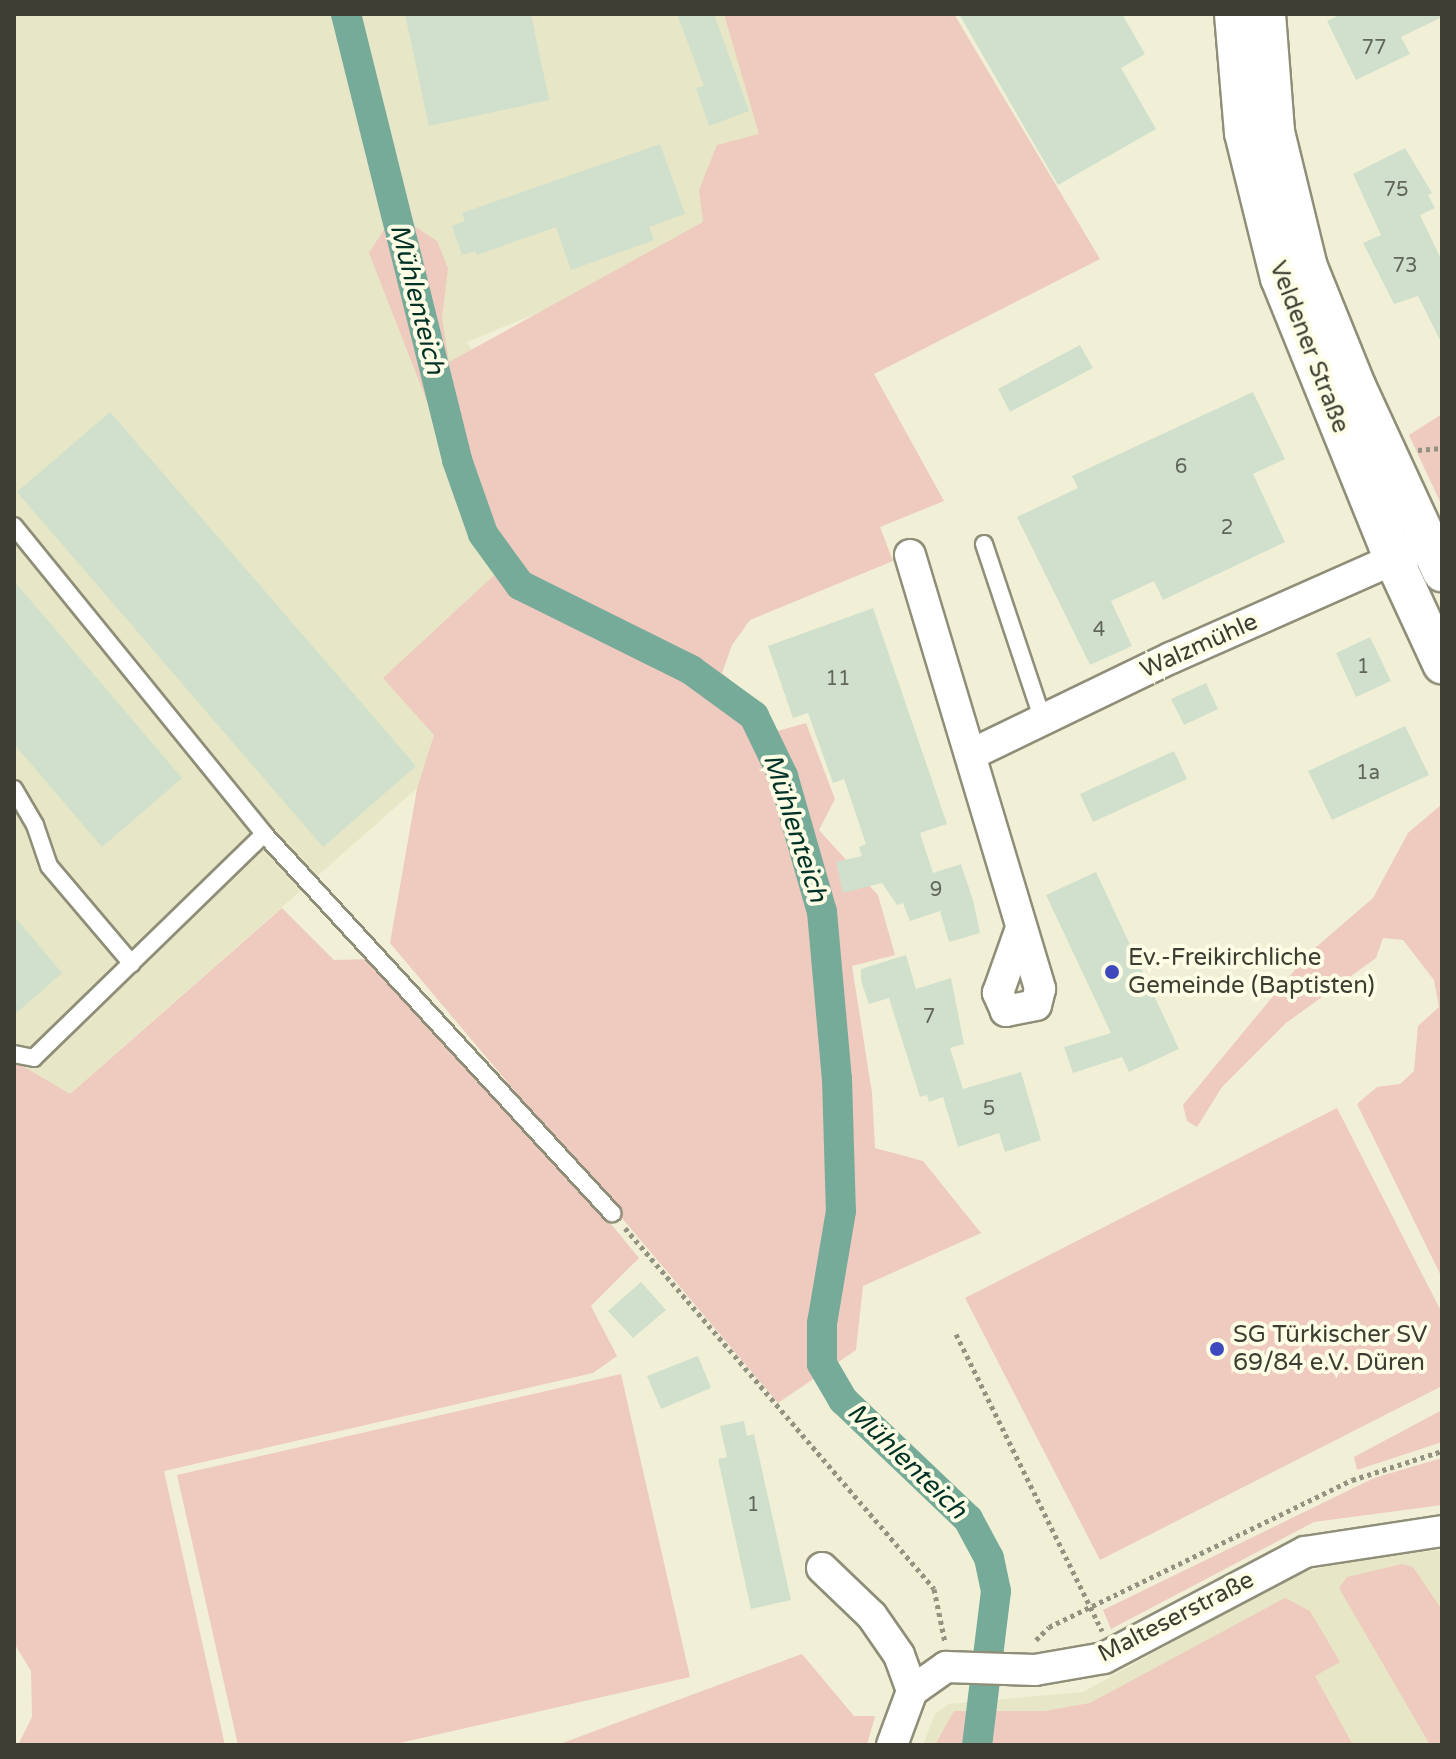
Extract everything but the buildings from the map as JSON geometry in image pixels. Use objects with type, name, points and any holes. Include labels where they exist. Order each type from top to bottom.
[{"type":"street","name":"Veldener Straße","points":[[1234,14],[1244,133],[1280,278],[1394,560],[1442,664]]},
{"type":"street","name":"Veldener Straße","points":[[1266,14],[1275,132],[1308,267],[1436,558]]},
{"type":"street","points":[[910,555],[972,754],[1021,928]]},
{"type":"street","name":"Walzmühle","points":[[972,754],[1394,560],[1436,558]]},
{"type":"street","name":"Malteserstraße","points":[[953,1667],[1063,1667],[1113,1653],[1305,1552],[1440,1536]]},
{"type":"street","points":[[822,1568],[872,1616],[899,1655],[912,1691]]},
{"type":"street","points":[[892,1745],[912,1691],[953,1667]]},
{"type":"lane","points":[[14,526],[264,834],[612,1213]]},
{"type":"lane","points":[[984,544],[1043,720]]},
{"type":"lane","points":[[14,789],[35,825],[49,866],[132,964]]},
{"type":"lane","points":[[14,1054],[34,1058],[264,834]]},
{"type":"path","points":[[612,1213],[934,1589],[953,1667]]},
{"type":"path","points":[[956,1334],[1113,1653]]},
{"type":"path","points":[[1020,1669],[1027,1649],[1049,1627],[1352,1480],[1442,1451]]},
{"type":"shaded area","points":[[14,14],[772,14],[789,210],[467,342],[633,598],[14,1143]]},
{"type":"shaded area","points":[[724,14],[954,14],[1100,259],[874,374],[944,501],[880,527],[893,561],[750,620],[732,645],[722,673],[761,706],[774,732],[806,723],[835,799],[819,830],[878,895],[895,955],[852,966],[872,1093],[875,1148],[923,1161],[981,1233],[863,1286],[856,1350],[778,1403],[390,943],[417,789],[434,735],[383,678],[517,554],[460,506],[430,409],[369,253],[388,223],[414,226],[437,241],[448,268],[442,318],[449,362],[703,222],[699,190],[717,145],[759,134]]},
{"type":"shaded area","points":[[1442,414],[1442,506],[1409,435]]},
{"type":"shaded area","points":[[1442,804],[1442,1278],[1357,1104],[1377,1087],[1400,1084],[1414,1071],[1418,1026],[1439,1007],[1434,980],[1403,940],[1383,938],[1376,958],[1286,1023],[1222,1087],[1197,1127],[1187,1121],[1183,1105],[1308,954],[1373,898],[1408,833]]},
{"type":"shaded area","points":[[282,908],[334,960],[374,959],[386,951],[639,1258],[591,1306],[617,1356],[593,1373],[164,1471],[225,1745],[18,1745],[32,1717],[31,1671],[14,1643],[14,1061],[70,1094]]},
{"type":"shaded area","name":"SG Türkischer SV 69/84 e.V. Düren","points":[[1337,1108],[1442,1313],[1442,1386],[1100,1560],[965,1298]]},
{"type":"shaded area","points":[[621,1374],[690,1677],[391,1745],[238,1745],[177,1475]]},
{"type":"shaded area","points":[[1442,1410],[1442,1442],[1357,1470],[1354,1457]]},
{"type":"shaded area","points":[[1442,1458],[1442,1505],[1314,1522],[1111,1629],[1103,1610],[1374,1478]]},
{"type":"shaded area","points":[[1442,1550],[1442,1745],[923,1745],[935,1714],[949,1704],[1083,1692],[1291,1577],[1348,1559]]},
{"type":"shaded area","points":[[1402,1564],[1413,1567],[1442,1610],[1442,1745],[1430,1745],[1339,1588],[1347,1577]]},
{"type":"shaded area","points":[[1285,1598],[1310,1611],[1340,1662],[1315,1676],[1353,1745],[935,1745],[954,1711],[1045,1711],[1090,1703]]},
{"type":"shaded area","points":[[802,1654],[854,1716],[875,1716],[867,1745],[557,1745]]},
{"type":"waterway","name":"Mühlenteich","points":[[346,14],[457,460],[483,534],[520,585],[691,670],[754,716],[783,776],[822,912],[837,1079],[841,1211],[822,1323],[822,1364],[843,1400],[968,1519],[989,1558],[996,1591],[977,1745]]},
{"type":"place","name":"Ev.-Freikirchliche Gemeinde (Baptisten)","points":[[1112,972]]},
{"type":"place","name":"SG Türkischer SV 69/84 e.V. Düren","points":[[1217,1349]]}]
